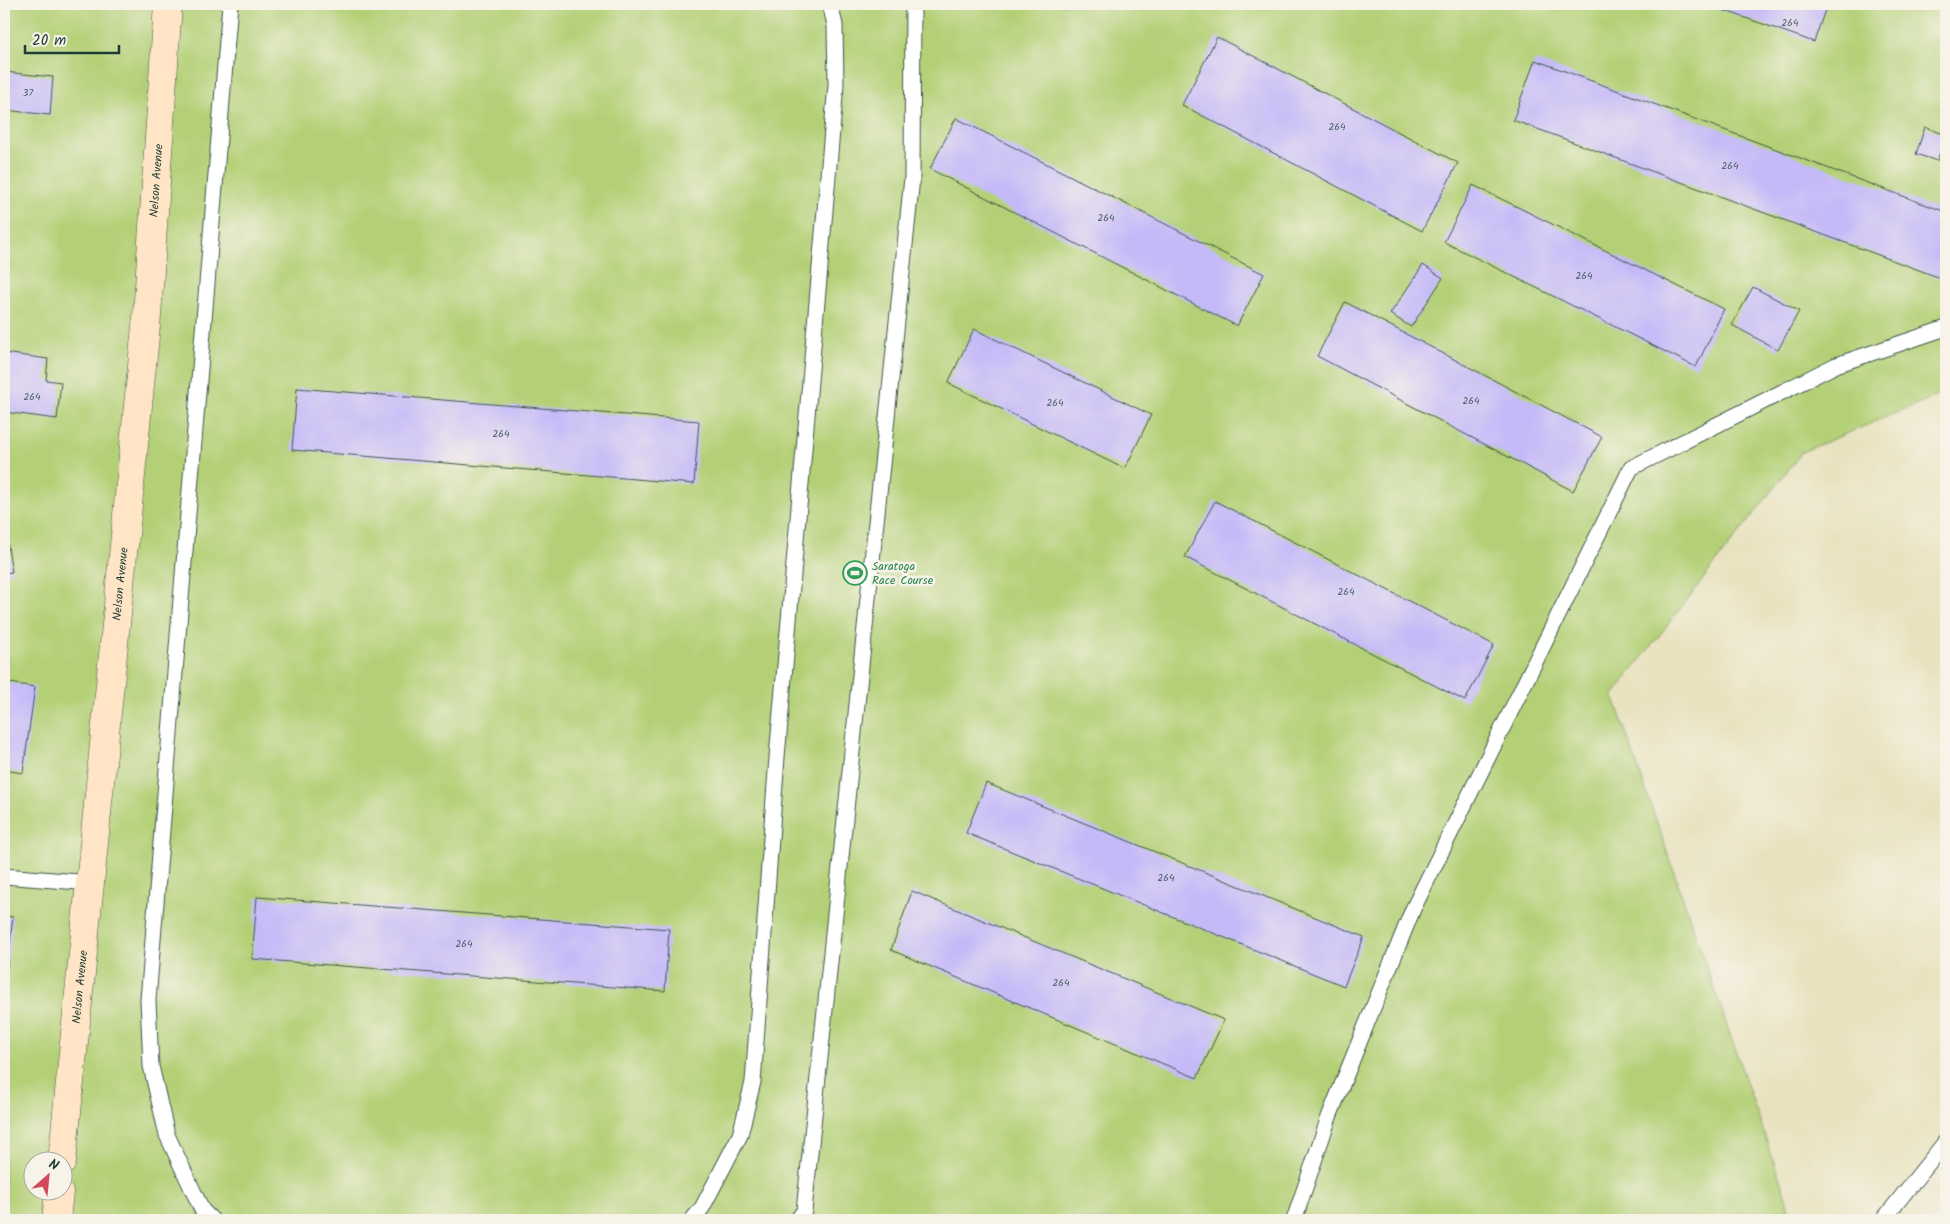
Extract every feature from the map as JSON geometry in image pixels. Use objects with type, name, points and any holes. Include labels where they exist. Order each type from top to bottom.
[{"type":"street","name":"Nelson Avenue","points":[[63,1152],[147,316],[168,4]]},
{"type":"street","points":[[56,1220],[58,1202]]},
{"type":"lane","points":[[212,1220],[202,1210],[167,1135],[151,1066],[148,1000],[230,4]]},
{"type":"lane","points":[[692,1220],[702,1208],[740,1135],[753,1082],[777,757],[836,85],[834,25],[830,4]]},
{"type":"lane","points":[[804,1217],[912,178],[913,4]]},
{"type":"lane","points":[[1294,1220],[1330,1117],[1413,909],[1631,468],[1836,365],[1946,328]]},
{"type":"lane","points":[[4,876],[91,883]]},
{"type":"lane","points":[[1883,1220],[1946,1141]]},
{"type":"green space","name":"Saratoga Race Course","points":[[4,4],[1946,4],[1946,392],[1802,452],[1613,695],[1786,1197],[1791,1220],[4,1220]]},
{"type":"building","points":[[1706,4],[1827,4],[1814,42]]},
{"type":"building","points":[[1217,37],[1458,163],[1422,231],[1182,105]]},
{"type":"building","points":[[1535,60],[1946,212],[1946,280],[1513,120]]},
{"type":"building","points":[[4,72],[53,77],[50,115],[4,110]]},
{"type":"building","points":[[956,118],[1264,274],[1237,326],[930,169]]},
{"type":"building","points":[[1925,127],[1946,135],[1937,161],[1916,154]]},
{"type":"building","points":[[1473,185],[1724,309],[1696,367],[1444,242]]},
{"type":"building","points":[[1423,265],[1443,278],[1411,327],[1390,314]]},
{"type":"building","points":[[1753,287],[1799,311],[1778,350],[1732,325]]},
{"type":"building","points":[[1345,302],[1602,437],[1573,491],[1317,356]]},
{"type":"building","points":[[974,329],[1151,415],[1125,469],[948,383]]},
{"type":"building","points":[[4,353],[48,359],[46,380],[61,382],[57,419],[4,412]]},
{"type":"building","points":[[297,388],[699,421],[694,484],[292,450]]},
{"type":"building","points":[[1215,501],[1494,645],[1465,701],[1185,557]]},
{"type":"building","points":[[4,535],[6,535],[12,572],[4,573]]},
{"type":"building","points":[[4,682],[35,687],[23,773],[4,770]]},
{"type":"building","points":[[986,783],[1364,937],[1344,986],[966,833]]},
{"type":"building","points":[[912,891],[1224,1020],[1197,1078],[891,950]]},
{"type":"building","points":[[257,897],[669,929],[665,991],[252,959]]},
{"type":"building","points":[[4,916],[13,917],[5,983],[4,983]]},
{"type":"place","name":"Saratoga Race Course","points":[[855,573]]}]
